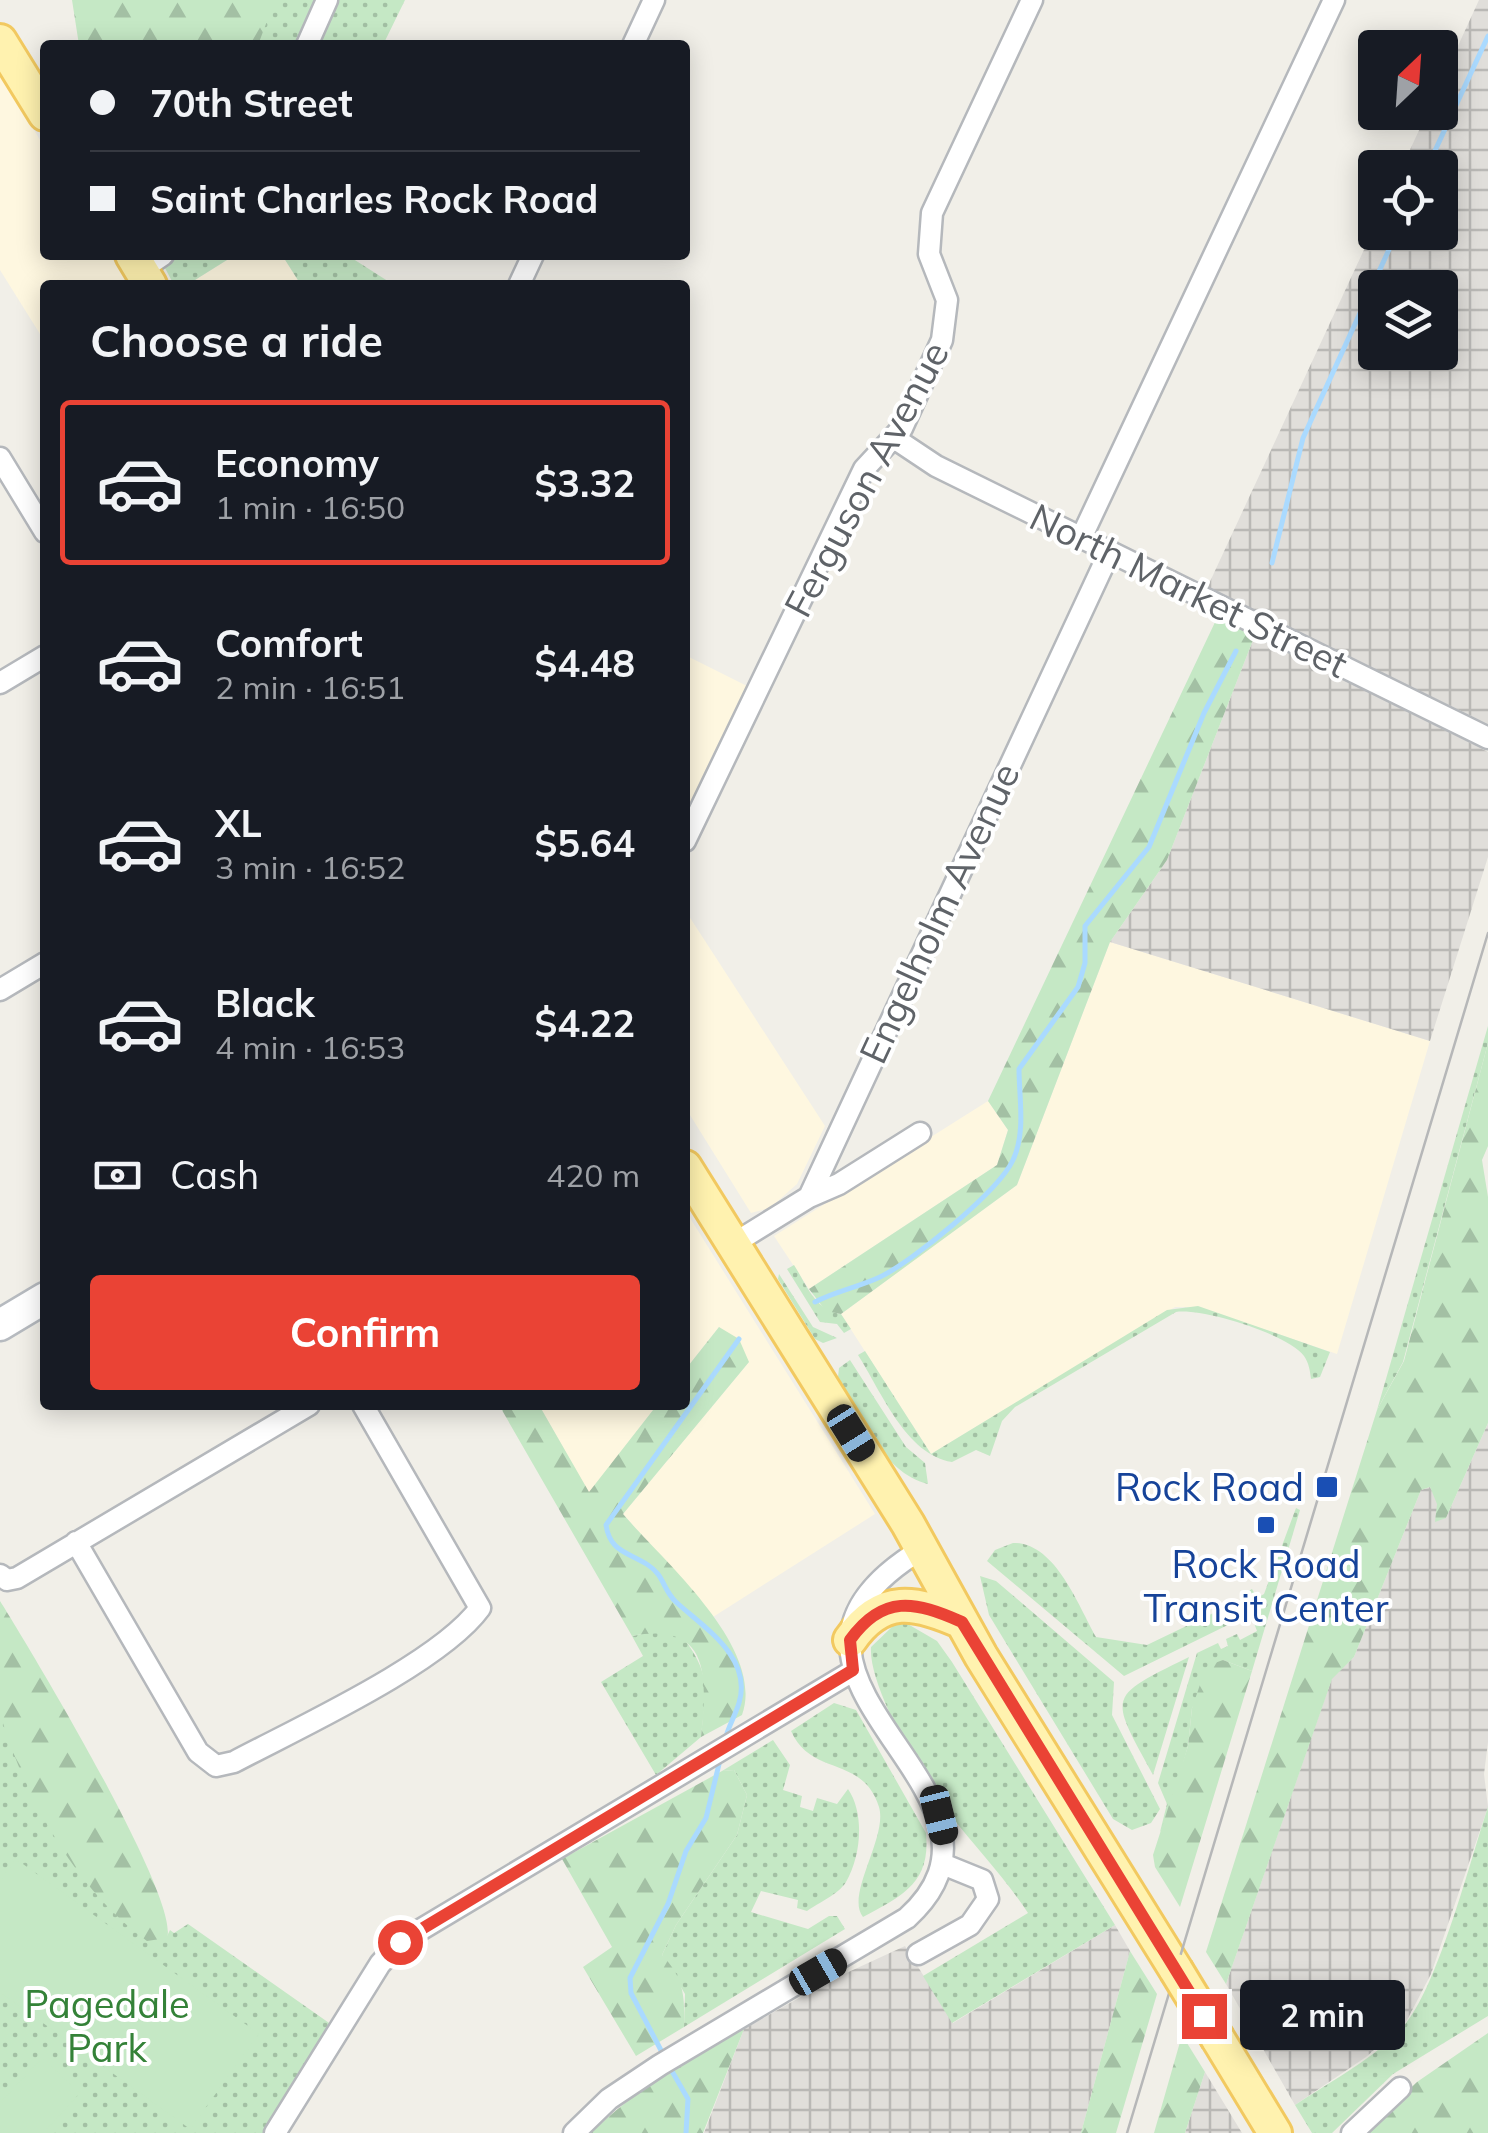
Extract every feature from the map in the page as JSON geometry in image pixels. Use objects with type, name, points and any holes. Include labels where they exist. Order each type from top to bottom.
[{"type":"main road","points":[[0,41],[40,106]]},
{"type":"main road","points":[[690,1180],[922,1549],[962,1622],[1275,2133]]},
{"type":"main road","points":[[852,1655],[871,1614],[896,1606],[928,1608],[962,1622]]},
{"type":"street","points":[[310,40],[327,0]]},
{"type":"street","points":[[635,40],[654,0]]},
{"type":"street","name":"Ferguson Avenue","points":[[690,832],[864,469],[910,415],[947,326],[947,300],[927,241],[932,212],[1032,0]]},
{"type":"street","points":[[1082,536],[1334,0]]},
{"type":"street","name":"North Market Street","points":[[894,438],[936,466],[1488,738]]},
{"type":"street","points":[[0,458],[40,524]]},
{"type":"street","name":"Engelholm Avenue","points":[[808,1197],[1110,551]]},
{"type":"street","points":[[0,683],[40,659]]},
{"type":"street","points":[[0,990],[40,966]]},
{"type":"street","points":[[733,1244],[920,1133]]},
{"type":"street","points":[[0,1326],[40,1301]]},
{"type":"street","points":[[3,1578],[76,1542],[300,1410]]},
{"type":"street","points":[[76,1542],[198,1752],[216,1766],[234,1762],[357,1697],[461,1632],[480,1608],[366,1410]]},
{"type":"street","points":[[574,2133],[609,2098],[660,2065],[907,1918],[937,1886],[944,1865],[939,1815],[852,1655],[854,1617],[868,1591],[890,1568],[922,1549]]},
{"type":"street","points":[[275,2133],[380,1964],[400,1942],[729,1743],[852,1655]]},
{"type":"street","points":[[918,1954],[970,1925],[988,1899],[982,1880],[944,1865]]},
{"type":"street","points":[[1352,2133],[1400,2088]]},
{"type":"shaded area","points":[[1479,0],[1488,0],[1488,724],[1207,588],[1364,250],[1458,250],[1458,150],[1410,150],[1419,130],[1458,130],[1458,46]]},
{"type":"shaded area","points":[[0,75],[40,140],[40,260],[113,260],[126,280],[40,280],[40,334],[0,270]]},
{"type":"shaded area","points":[[227,260],[285,260],[298,280],[195,280]]},
{"type":"shaded area","points":[[1255,635],[1488,752],[1488,857],[1430,1041],[1110,942],[1167,860]]},
{"type":"shaded area","points":[[690,658],[751,688],[690,814]]},
{"type":"shaded area","points":[[690,918],[825,1126],[797,1184],[770,1208],[751,1213],[690,1115]]},
{"type":"shaded area","points":[[1110,942],[1430,1041],[1337,1354],[1198,1307],[1175,1307],[931,1454],[841,1314],[1017,1185]]},
{"type":"shaded area","points":[[988,1101],[1008,1130],[997,1165],[809,1289],[774,1236]]},
{"type":"shaded area","points":[[690,1218],[875,1514],[713,1617],[623,1514],[749,1362],[719,1327],[690,1364]]},
{"type":"shaded area","points":[[542,1410],[653,1410],[589,1493]]},
{"type":"shaded area","points":[[1488,1423],[1488,1742],[1484,1774],[1488,1807],[1431,1974],[1406,2022],[1366,2057],[1295,2105],[1226,1984],[1332,1678],[1354,1657],[1421,1490],[1430,1487],[1446,1518]]},
{"type":"shaded area","points":[[1115,1925],[1130,1951],[1081,2133],[704,2133],[744,2029],[829,1981],[905,1946],[953,2023]]},
{"type":"shaded area","points":[[1205,2072],[1242,2133],[1185,2133]]},
{"type":"green space","points":[[72,0],[275,0],[260,40],[78,40]]},
{"type":"green space","points":[[179,0],[405,0],[385,40],[158,40]]},
{"type":"green space","points":[[161,260],[227,260],[195,280],[171,280]]},
{"type":"green space","points":[[285,260],[355,260],[386,280],[298,280]]},
{"type":"green space","points":[[1217,618],[1255,635],[1167,860],[1110,942],[1017,1185],[841,1314],[826,1311],[809,1289],[997,1165],[1008,1130],[988,1101]]},
{"type":"green space","points":[[1488,1026],[1488,1043],[1403,1362],[1377,1410]]},
{"type":"green space","points":[[1488,1043],[1488,1146],[1482,1160],[1488,1197],[1488,1423],[1446,1518],[1435,1522],[1437,1504],[1430,1487],[1421,1490],[1354,1657],[1332,1679],[1226,1984],[1206,1952],[1377,1410],[1404,1361]]},
{"type":"green space","points":[[794,1265],[818,1302],[841,1314],[851,1329],[844,1333],[837,1324],[820,1322],[787,1269]]},
{"type":"green space","points":[[779,1274],[813,1327],[837,1338],[823,1343],[815,1339],[778,1279]]},
{"type":"green space","points":[[1198,1306],[1330,1352],[1320,1377],[1311,1379],[1304,1356],[1281,1339],[1224,1318],[1176,1312],[1015,1407],[1002,1421],[990,1456],[976,1450],[952,1462],[931,1454],[1167,1310]]},
{"type":"green space","points":[[719,1327],[739,1339],[749,1362],[623,1514],[707,1607],[739,1662],[745,1689],[742,1715],[701,1737],[704,1694],[698,1659],[690,1646],[677,1637],[632,1636],[502,1410],[542,1410],[589,1492],[653,1410],[690,1410],[690,1364]]},
{"type":"green space","points":[[865,1351],[931,1454],[896,1419],[858,1355]]},
{"type":"green space","points":[[850,1360],[906,1447],[925,1463],[928,1484],[897,1468],[874,1440],[838,1377],[839,1368]]},
{"type":"green space","points":[[1296,1508],[1300,1510],[1252,1671],[1223,1660],[1192,1708],[1188,1746],[1160,1832],[1167,1804],[1158,1783],[1197,1653],[1218,1643],[1221,1649],[1228,1646],[1226,1639],[1237,1634],[1240,1640],[1257,1631],[1243,1594],[1252,1589],[1257,1598],[1264,1594]]},
{"type":"green space","points":[[1013,1543],[1028,1545],[1053,1564],[1096,1637],[1147,1645],[1232,1604],[1242,1618],[1124,1676],[987,1561],[995,1550]]},
{"type":"green space","points":[[980,1576],[996,1581],[1114,1682],[1112,1715],[1160,1809],[1151,1823],[1132,1830],[1113,1819],[989,1615]]},
{"type":"green space","points":[[0,1601],[128,1826],[165,1914],[167,1938],[147,1941],[98,1896],[40,1811],[1,1717]]},
{"type":"green space","name":"Pagedale Park","points":[[0,1602],[167,1936],[170,1930],[174,1933],[188,1924],[332,2025],[263,2133],[0,2133]]},
{"type":"green space","points":[[906,1623],[937,1641],[952,1662],[1115,1925],[952,2023],[923,1976],[1028,1913],[941,1802],[888,1710],[871,1647],[894,1625]]},
{"type":"green space","points":[[658,1631],[682,1636],[703,1673],[705,1695],[701,1737],[656,1775],[601,1682],[643,1656],[632,1636]]},
{"type":"green space","points":[[1189,1657],[1153,1775],[1128,1728],[1123,1701],[1142,1681]]},
{"type":"green space","points":[[1223,1660],[1252,1671],[1180,1907],[1155,1867],[1153,1855],[1188,1746],[1192,1708],[1203,1676],[1212,1664]]},
{"type":"green space","points":[[834,1703],[856,1710],[926,1833],[924,1864],[919,1876],[901,1894],[863,1917],[859,1895],[878,1834],[879,1807],[861,1780],[811,1755],[791,1731]]},
{"type":"green space","points":[[773,1740],[790,1765],[783,1790],[802,1796],[800,1807],[813,1811],[817,1798],[837,1804],[848,1789],[857,1810],[858,1848],[843,1886],[807,1911],[797,1908],[798,1900],[761,1891],[751,1912],[808,1929],[829,1916],[837,1916],[845,1929],[684,2027],[685,1994],[662,1955],[676,1925],[737,1835],[747,1795],[734,1770],[722,1771]]},
{"type":"green space","points":[[734,1770],[747,1795],[737,1835],[676,1925],[662,1955],[682,1988],[684,2027],[636,2056],[583,1967],[612,1947],[562,1859],[722,1771]]},
{"type":"green space","points":[[1488,1807],[1488,2016],[1393,2074],[1332,2133],[1312,2133],[1295,2105],[1382,2047],[1418,2004],[1442,1951]]},
{"type":"green space","points":[[16,1859],[259,2034],[190,2129],[0,1992],[0,1881]]},
{"type":"green space","points":[[1130,1951],[1157,1994],[1116,2133],[1081,2133]]},
{"type":"green space","points":[[744,2029],[703,2133],[591,2133],[645,2089]]},
{"type":"green space","points":[[1488,2033],[1488,2133],[1364,2133],[1417,2082]]},
{"type":"green space","points":[[1182,2035],[1205,2072],[1185,2133],[1154,2133]]},
{"type":"green space","points":[[42,2058],[80,2093],[43,2133],[0,2133],[0,2103]]},
{"type":"waterway","points":[[1435,150],[1488,36]]},
{"type":"waterway","points":[[1272,563],[1303,438],[1389,250]]},
{"type":"waterway","points":[[815,1302],[880,1277],[913,1256],[973,1207],[1004,1174],[1019,1138],[1019,1069],[1078,987],[1085,963],[1085,926],[1149,847],[1204,713],[1236,651]]},
{"type":"waterway","points":[[690,1408],[739,1339]]},
{"type":"waterway","points":[[688,1410],[606,1525],[611,1541],[653,1569],[672,1597],[732,1657],[741,1686],[725,1740]]},
{"type":"waterway","points":[[664,2056],[631,1993],[630,1978],[668,1904],[686,1851],[706,1818],[720,1760]]},
{"type":"waterway","points":[[669,2066],[688,2099],[686,2133]]},
{"type":"tram line","points":[[1127,2133],[1488,933]]},
{"type":"place","name":"Rock Road","points":[[1327,1487]]},
{"type":"place","name":"Rock Road Transit Center","points":[[1266,1525]]},
{"type":"route","points":[[400,1942],[853,1670],[850,1640],[862,1622],[883,1608],[913,1606],[962,1622],[1204,2016]]}]
